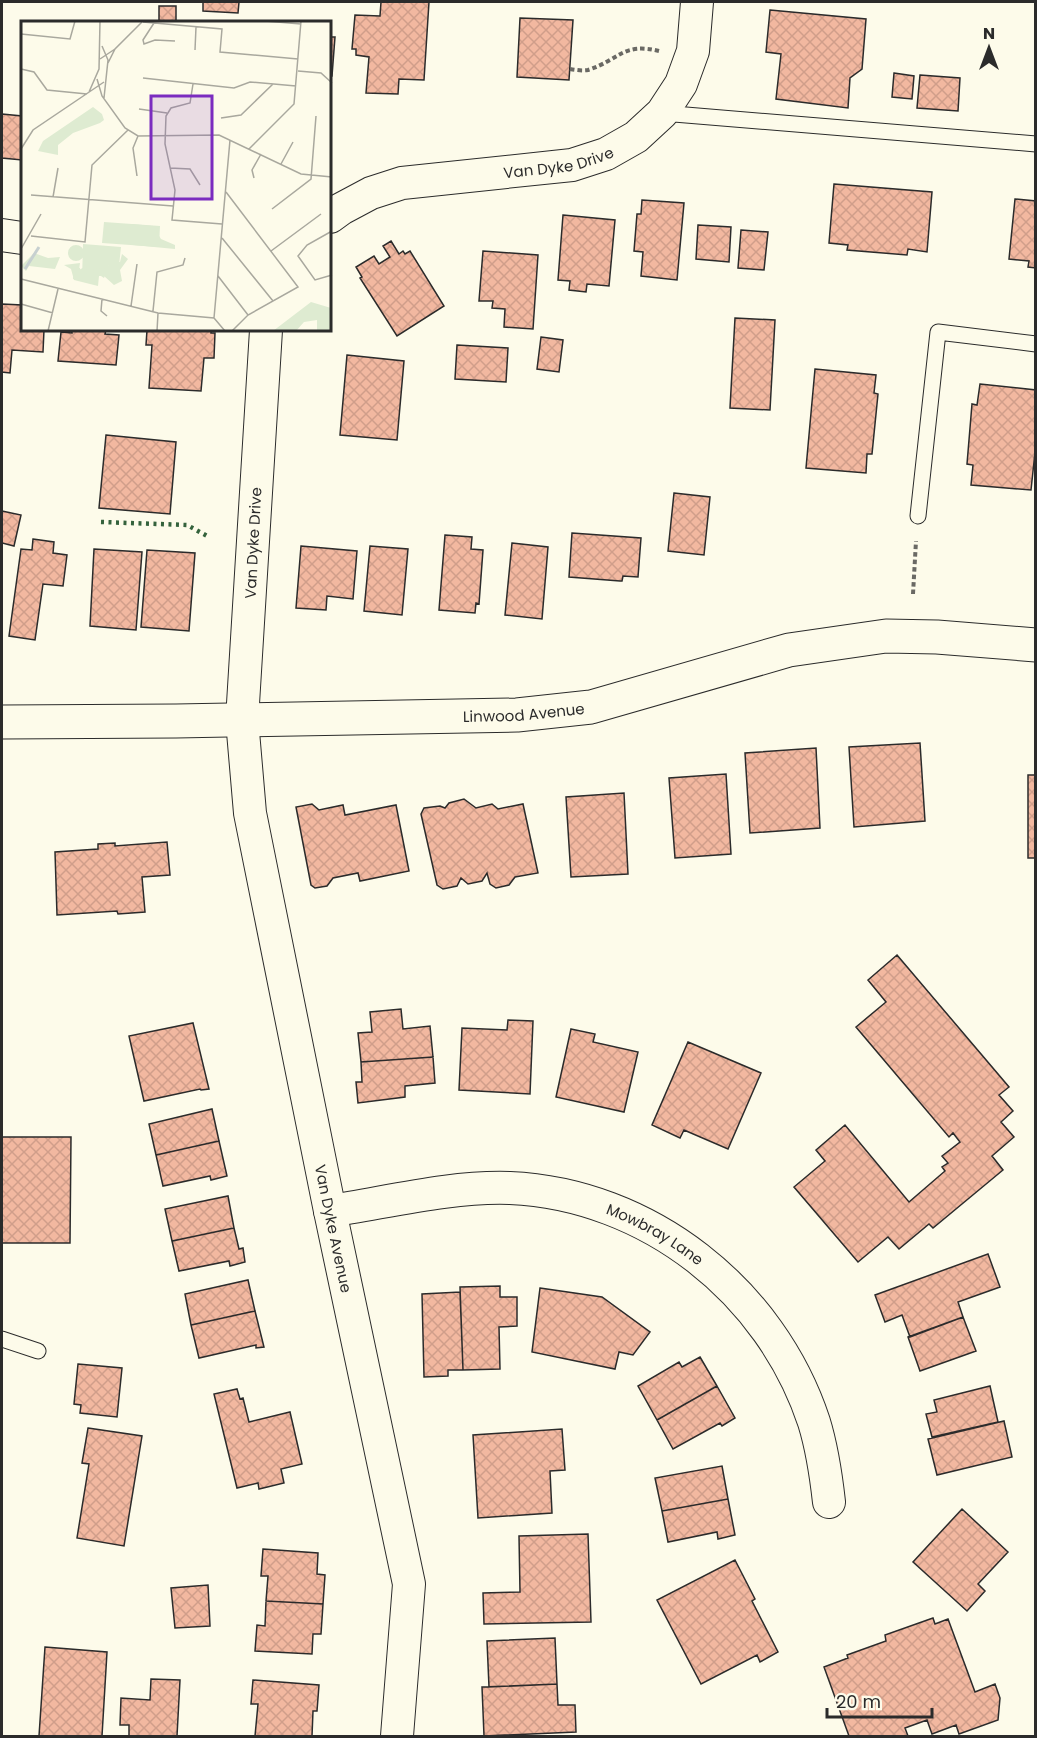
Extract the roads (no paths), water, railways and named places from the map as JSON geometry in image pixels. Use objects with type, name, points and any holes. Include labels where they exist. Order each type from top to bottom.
[{"type":"main road","name":"Linwood Avenue","points":[[2,722],[518,715],[591,706],[789,650],[886,636],[937,637],[1035,645]]},
{"type":"street","name":"Van Dyke Drive","points":[[332,216],[370,194],[402,183],[572,165],[606,154],[636,137],[662,113],[681,84],[693,51],[697,2]]},
{"type":"street","points":[[2,235],[21,238]]},
{"type":"street","name":"Van Dyke Drive","points":[[242,720],[266,332]]},
{"type":"street","name":"Van Dyke Avenue","points":[[242,720],[250,813],[330,1211],[409,1584],[397,1737]]},
{"type":"street","name":"Mowbray Lane","points":[[330,1211],[462,1189],[511,1188],[575,1197],[621,1213],[665,1235],[701,1260],[741,1296],[771,1334],[796,1377],[814,1422],[825,1470],[829,1502]]},
{"type":"lane","points":[[662,113],[1035,144]]},
{"type":"lane","points":[[918,516],[938,332],[1035,344]]},
{"type":"lane","points":[[2,1339],[38,1351]]}]
